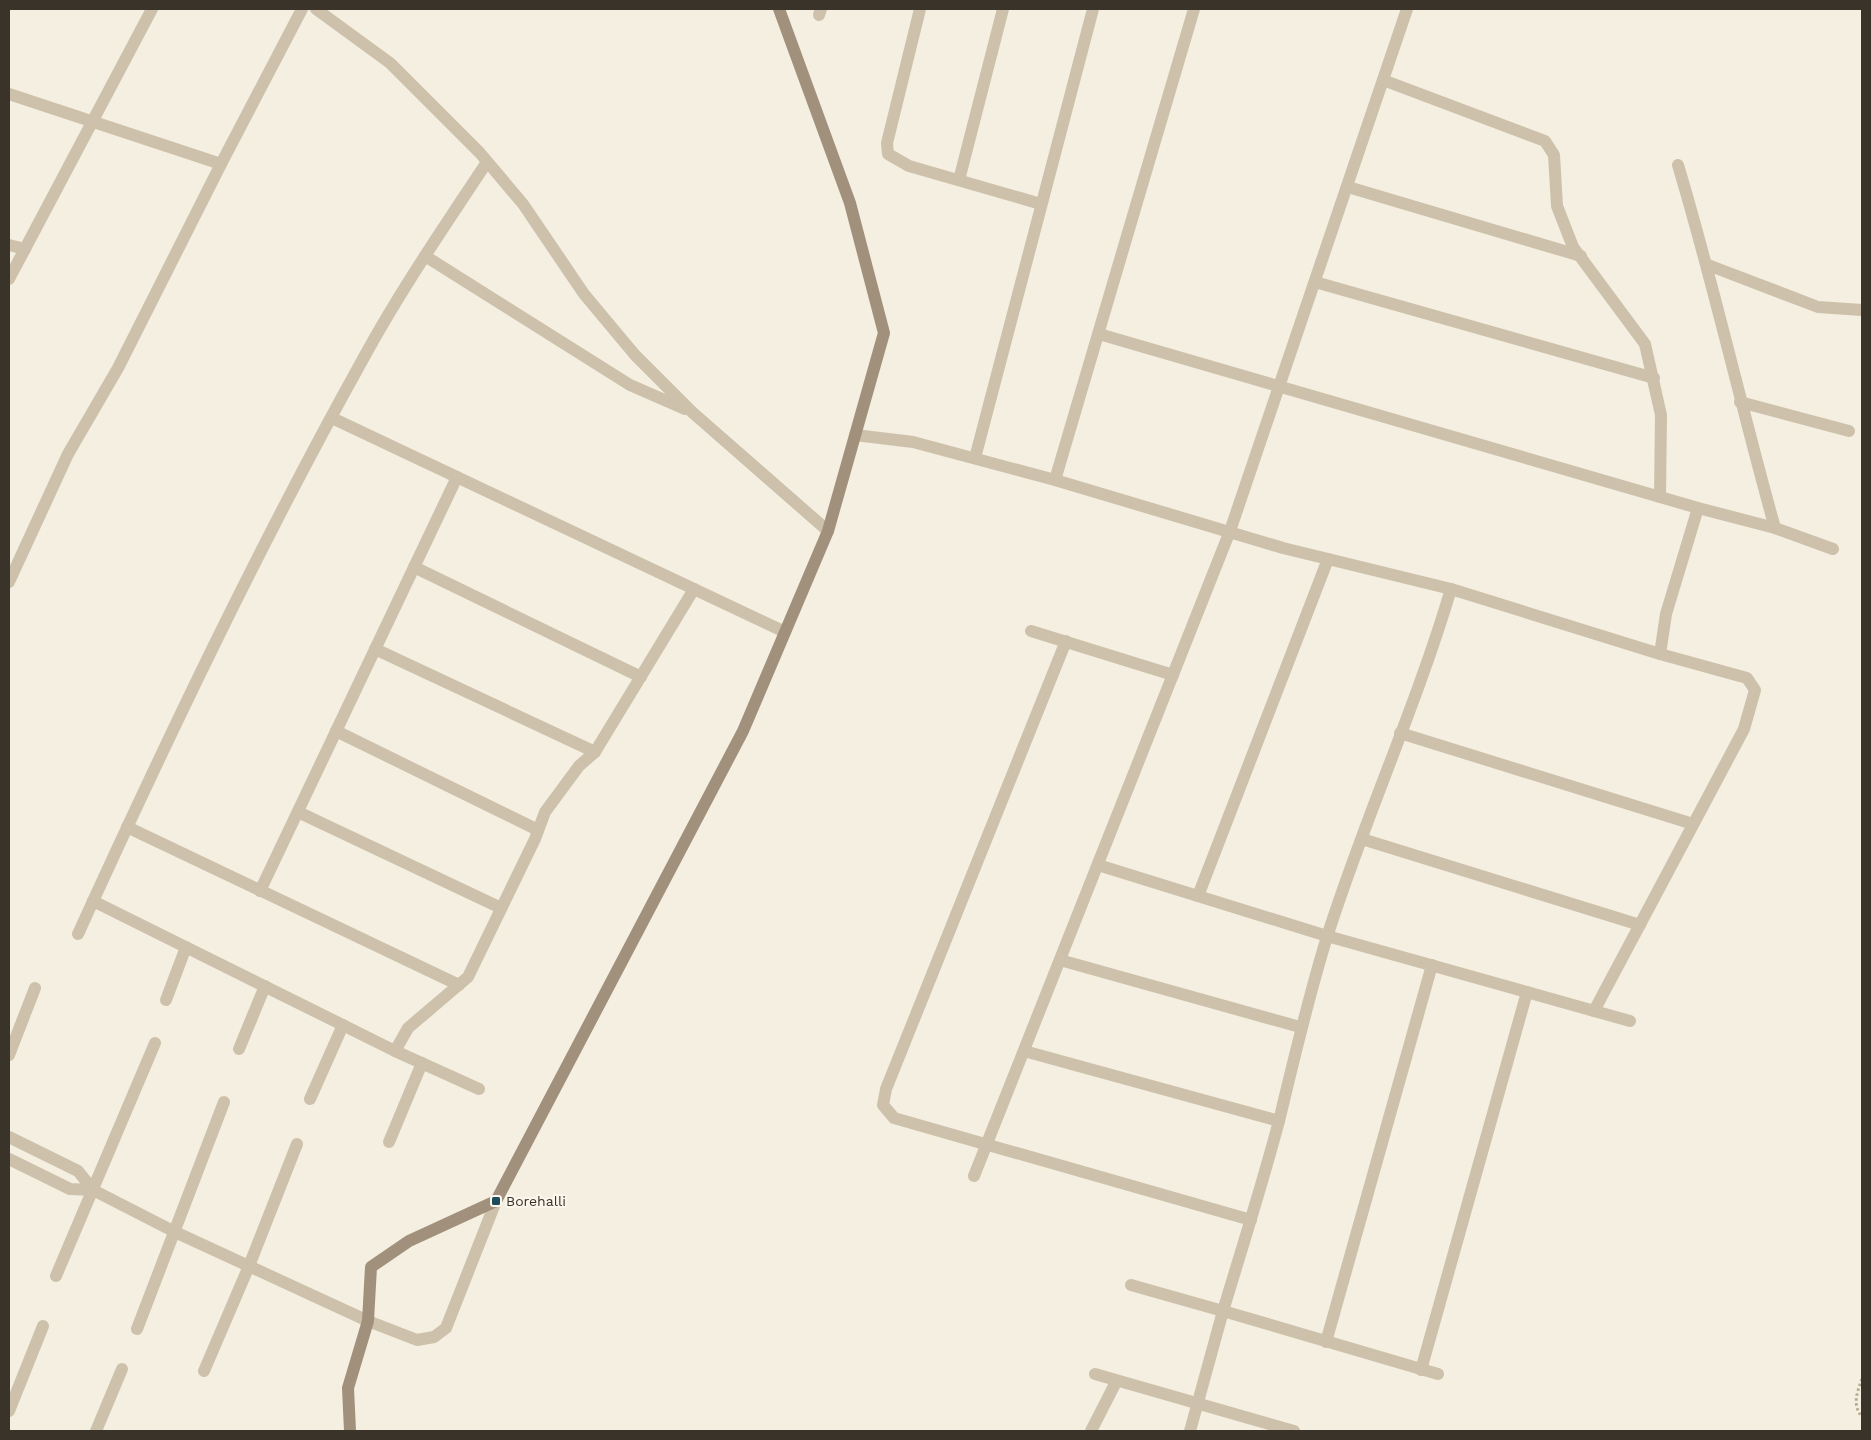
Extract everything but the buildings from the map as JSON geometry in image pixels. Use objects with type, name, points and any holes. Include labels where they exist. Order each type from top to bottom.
[{"type":"main road","points":[[350,1431],[348,1388],[368,1321],[371,1267],[408,1241],[496,1201],[743,731],[828,531],[884,333],[850,203],[779,9]]},
{"type":"street","points":[[9,279],[152,9]]},
{"type":"street","points":[[9,582],[68,454],[118,368],[302,9]]},
{"type":"street","points":[[316,9],[390,63],[487,162],[523,204],[584,294],[636,355],[692,412],[828,531]]},
{"type":"street","points":[[920,9],[887,143],[888,154],[910,166],[1041,204]]},
{"type":"street","points":[[959,180],[1003,9]]},
{"type":"street","points":[[975,458],[1093,9]]},
{"type":"street","points":[[1055,480],[1194,9]]},
{"type":"street","points":[[974,1176],[1230,531],[1407,9]]},
{"type":"street","points":[[1383,80],[1545,141],[1554,155],[1556,206],[1573,247],[1645,344],[1662,415],[1660,497]]},
{"type":"street","points":[[9,94],[93,120],[221,164]]},
{"type":"street","points":[[78,934],[162,750],[249,573],[363,359],[425,256],[487,162]]},
{"type":"street","points":[[1678,165],[1708,265],[1740,402],[1774,528]]},
{"type":"street","points":[[1348,187],[1580,256]]},
{"type":"street","points":[[9,245],[25,249]]},
{"type":"street","points":[[425,256],[630,385],[692,412]]},
{"type":"street","points":[[1708,265],[1818,307],[1862,310]]},
{"type":"street","points":[[1315,282],[1654,378]]},
{"type":"street","points":[[1099,334],[1698,508],[1774,528],[1833,550]]},
{"type":"street","points":[[1740,402],[1849,431]]},
{"type":"street","points":[[332,418],[785,632]]},
{"type":"street","points":[[855,435],[912,442],[975,458],[1328,559],[1451,590],[1660,654],[1747,678],[1754,690],[1744,729],[1594,1011]]},
{"type":"street","points":[[260,890],[457,477]]},
{"type":"street","points":[[1660,654],[1666,614],[1698,508]]},
{"type":"street","points":[[1198,896],[1328,559]]},
{"type":"street","points":[[414,568],[641,677]]},
{"type":"street","points":[[396,1051],[408,1028],[468,977],[545,812],[563,786],[595,752],[694,589]]},
{"type":"street","points":[[1190,1431],[1223,1311],[1251,1220],[1278,1121],[1300,1027],[1327,936],[1400,733],[1435,645],[1451,590]]},
{"type":"street","points":[[1031,631],[1173,675]]},
{"type":"street","points":[[1066,642],[886,1089],[883,1105],[894,1118],[1251,1220]]},
{"type":"street","points":[[375,649],[595,752]]},
{"type":"street","points":[[336,731],[538,830]]},
{"type":"street","points":[[1400,733],[1694,824]]},
{"type":"street","points":[[298,812],[501,908]]},
{"type":"street","points":[[127,827],[459,985]]},
{"type":"street","points":[[1362,839],[1640,924]]},
{"type":"street","points":[[1098,865],[1327,936],[1630,1021]]},
{"type":"street","points":[[93,902],[396,1051],[479,1089]]},
{"type":"street","points":[[166,1000],[186,947]]},
{"type":"street","points":[[1060,960],[1300,1027]]},
{"type":"street","points":[[1326,1342],[1432,965]]},
{"type":"street","points":[[239,1049],[265,986]]},
{"type":"street","points":[[9,1055],[36,988]]},
{"type":"street","points":[[1421,1370],[1527,992]]},
{"type":"street","points":[[310,1099],[343,1024]]},
{"type":"street","points":[[56,1276],[155,1043]]},
{"type":"street","points":[[1024,1051],[1278,1121]]},
{"type":"street","points":[[389,1142],[422,1063]]},
{"type":"street","points":[[137,1329],[224,1102]]},
{"type":"street","points":[[9,1137],[78,1171],[93,1190],[175,1232],[368,1321],[417,1340],[426,1340],[440,1334],[446,1328],[496,1201]]},
{"type":"street","points":[[204,1371],[249,1266],[297,1144]]},
{"type":"street","points":[[9,1159],[70,1189],[93,1190]]},
{"type":"street","points":[[1131,1285],[1438,1374]]},
{"type":"street","points":[[9,1411],[43,1326]]},
{"type":"street","points":[[96,1431],[122,1369]]},
{"type":"street","points":[[1095,1374],[1116,1382],[1294,1431]]},
{"type":"street","points":[[1090,1431],[1116,1382]]},
{"type":"path","points":[[1862,1379],[1856,1395],[1857,1411],[1862,1417]]},
{"type":"place","name":"Borehalli","points":[[496,1201]]}]
